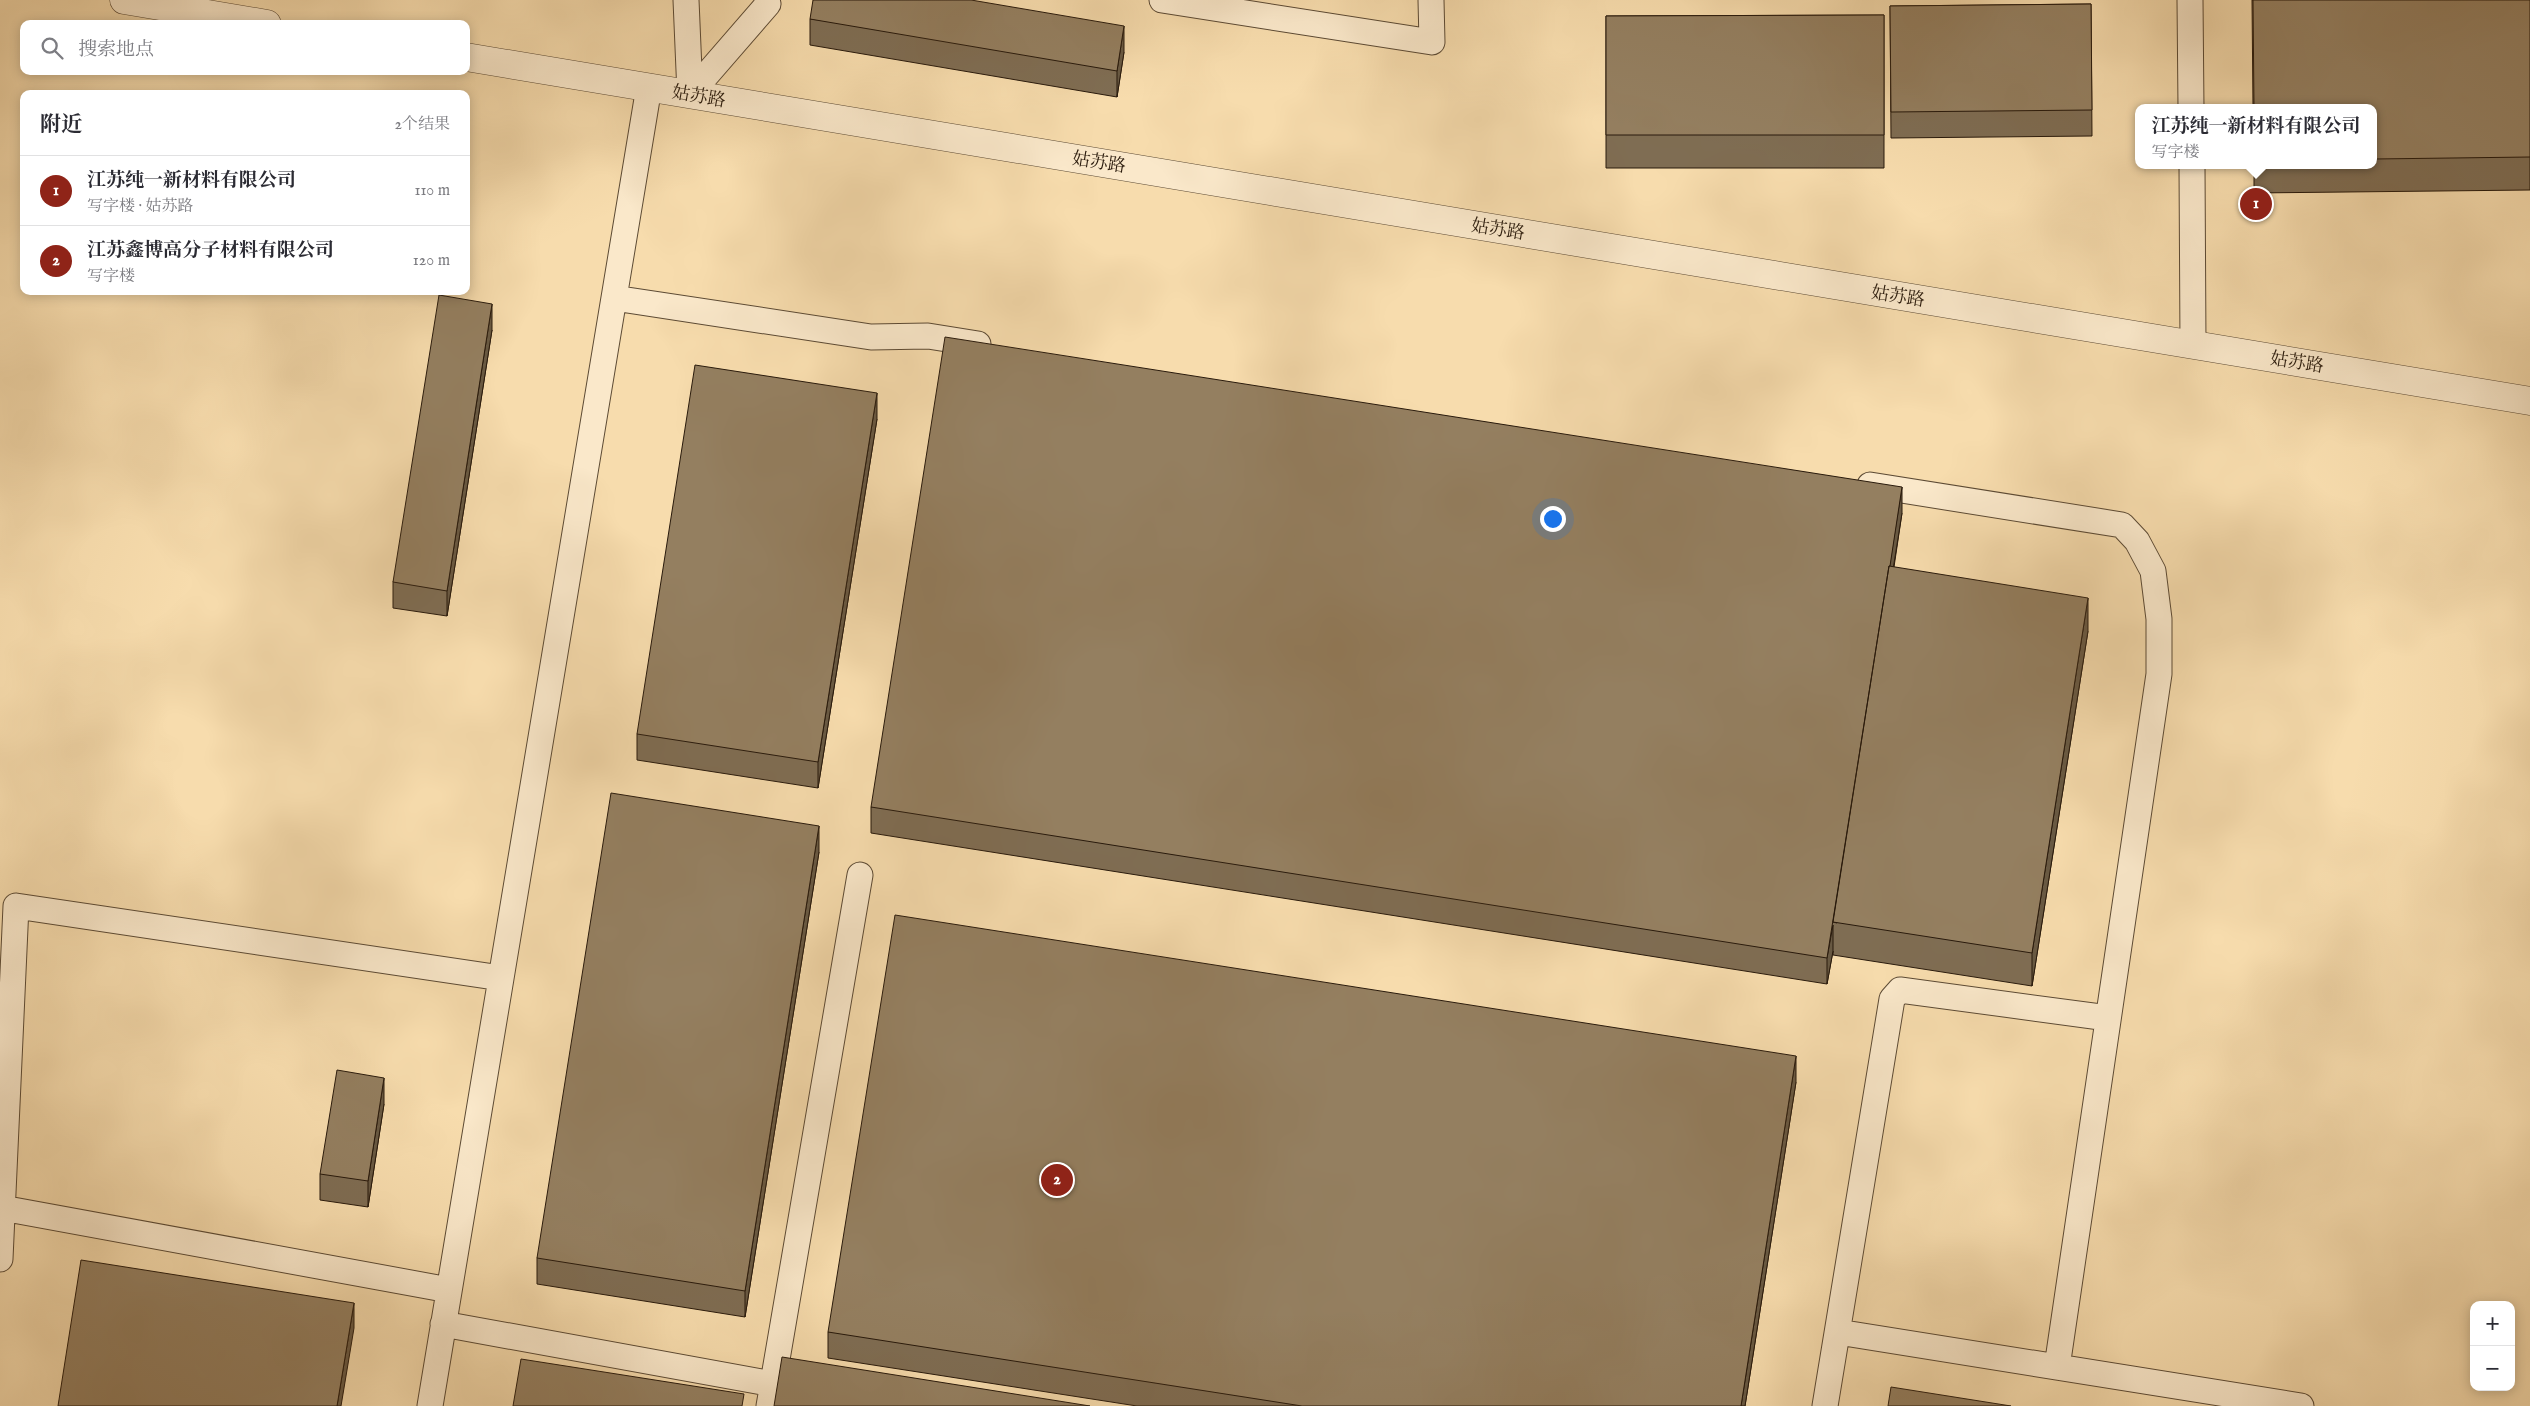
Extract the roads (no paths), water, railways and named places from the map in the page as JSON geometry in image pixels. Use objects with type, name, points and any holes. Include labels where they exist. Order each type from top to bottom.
[{"type":"street","points":[[124,0],[243,20]]},
{"type":"street","name":"姑苏路","points":[[470,58],[2530,401]]},
{"type":"lane","points":[[686,0],[690,94]]},
{"type":"lane","points":[[690,94],[768,4],[767,0]]},
{"type":"lane","points":[[1162,0],[1432,42],[1431,0]]},
{"type":"lane","points":[[2190,0],[2191,104]]},
{"type":"lane","points":[[430,1406],[650,87]]},
{"type":"lane","points":[[2192,169],[2193,345]]},
{"type":"lane","points":[[614,298],[871,337],[928,336],[997,347]]},
{"type":"lane","points":[[1846,482],[2122,525],[2137,541],[2154,571],[2159,619],[2159,674],[2057,1367]]},
{"type":"lane","points":[[443,1324],[771,1395],[860,875]]},
{"type":"lane","points":[[0,1259],[16,906],[501,978]]},
{"type":"lane","points":[[1826,1406],[1892,1000],[1900,990],[2108,1018]]},
{"type":"lane","points":[[2,1208],[449,1290]]},
{"type":"lane","points":[[1838,1332],[2301,1406]]},
{"type":"place","name":"江苏纯一新材料有限公司","points":[[2256,204]]},
{"type":"place","name":"江苏鑫博高分子材料有限公司","points":[[1057,1180]]}]
